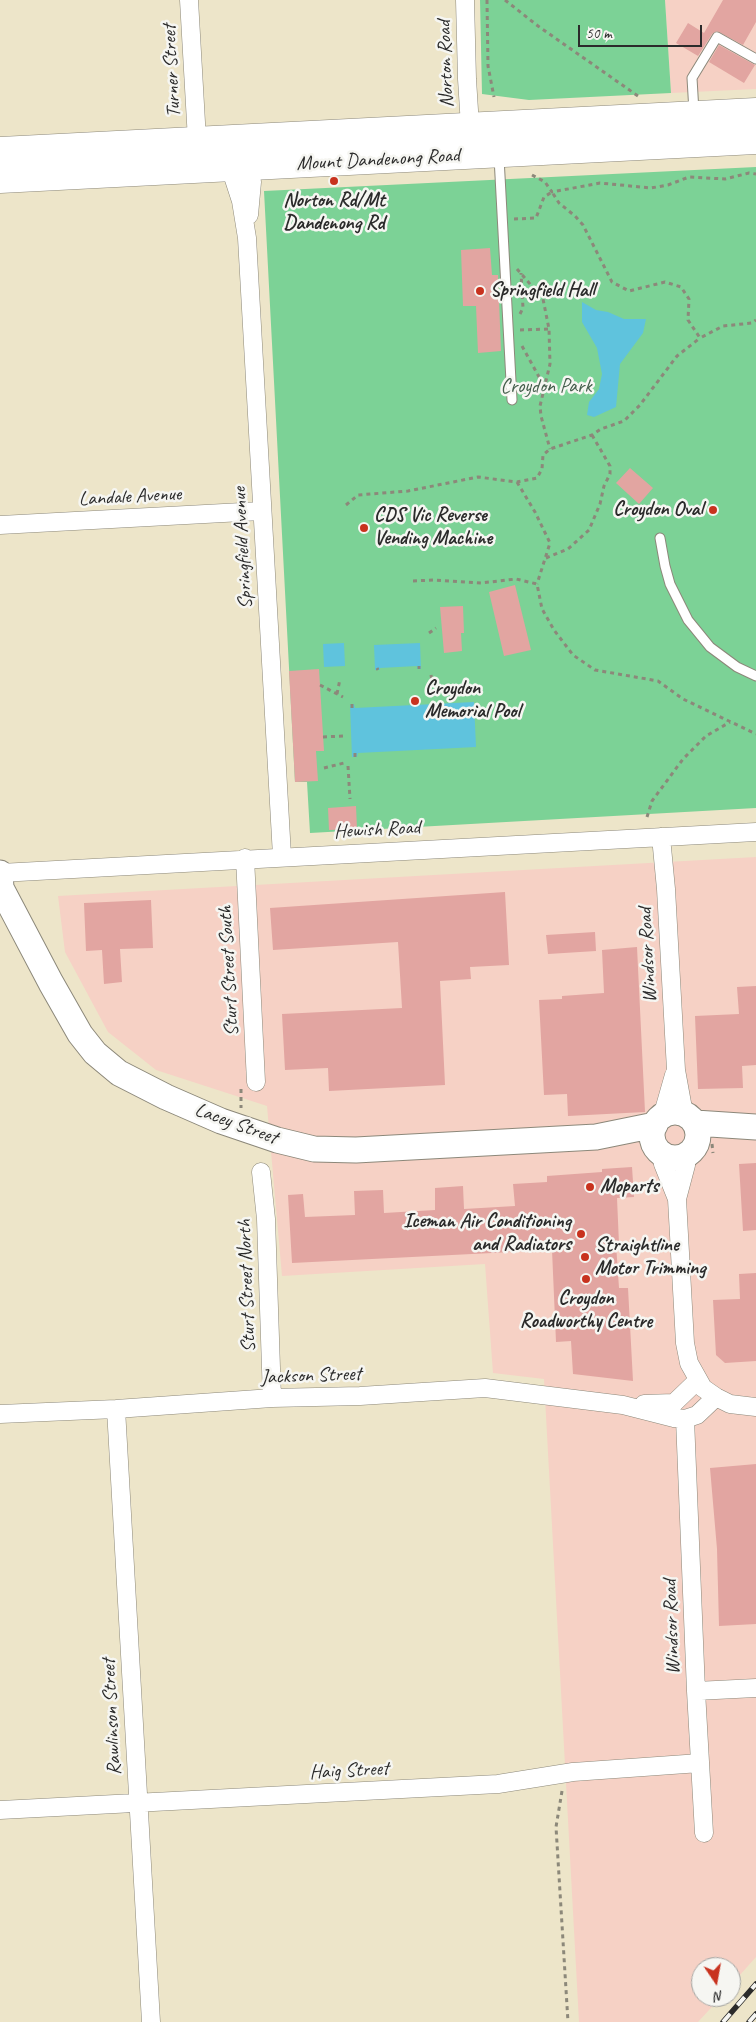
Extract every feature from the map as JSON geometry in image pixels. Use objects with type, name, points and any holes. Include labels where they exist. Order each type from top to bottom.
[{"type":"main road","name":"Mount Dandenong Road","points":[[0,151],[756,112]]},
{"type":"main road","points":[[470,126],[472,155]]},
{"type":"main road","name":"Mount Dandenong Road","points":[[0,179],[472,155],[500,165],[756,140]]},
{"type":"street","name":"Turner Street","points":[[189,0],[197,140]]},
{"type":"street","name":"Norton Road","points":[[465,0],[470,126]]},
{"type":"street","points":[[99,146],[181,152],[233,152],[239,167]]},
{"type":"street","name":"Springfield Avenue","points":[[239,167],[252,182],[247,238],[282,856]]},
{"type":"street","name":"Landale Avenue","points":[[0,525],[262,511]]},
{"type":"street","name":"Hewish Road","points":[[0,873],[245,858],[756,832]]},
{"type":"street","name":"Windsor Road","points":[[661,837],[666,889],[676,1070],[674,1135],[663,1164],[677,1200]]},
{"type":"street","name":"Sturt Street South","points":[[245,858],[256,1082]]},
{"type":"street","name":"Lacey Street","points":[[0,873],[1,888],[80,1034],[95,1053],[118,1073],[174,1100],[241,1128],[277,1140],[314,1149],[356,1150],[674,1135],[752,1127]]},
{"type":"street","name":"Windsor Road","points":[[674,1135],[686,1165],[677,1200],[685,1343],[689,1363],[698,1380],[703,1388],[716,1397]]},
{"type":"street","name":"Sturt Street North","points":[[261,1172],[266,1219],[272,1398]]},
{"type":"street","points":[[623,1405],[674,1403],[698,1380]]},
{"type":"street","name":"Jackson Street","points":[[0,1414],[485,1388],[623,1405]]},
{"type":"street","points":[[623,1405],[685,1419],[697,1415],[716,1397],[730,1404],[756,1407]]},
{"type":"street","name":"Rawlinson Street","points":[[116,1409],[151,2022]]},
{"type":"street","name":"Windsor Road","points":[[685,1419],[704,1833]]},
{"type":"street","points":[[696,1690],[756,1688]]},
{"type":"street","name":"Haig Street","points":[[0,1810],[498,1784],[564,1774],[700,1763]]},
{"type":"lane","points":[[694,115],[692,78],[717,37],[756,58]]},
{"type":"lane","points":[[500,165],[512,400]]},
{"type":"lane","points":[[660,538],[670,584],[688,620],[710,647],[737,666],[756,676]]},
{"type":"path","points":[[487,0],[488,66],[494,97]]},
{"type":"path","points":[[504,0],[639,97]]},
{"type":"path","points":[[500,165],[535,175],[545,182],[559,203],[583,225],[612,282],[629,291],[665,282],[680,287],[689,300],[688,320],[700,338]]},
{"type":"path","points":[[502,220],[536,218],[544,197],[552,192],[600,183],[651,188],[668,185],[689,177],[725,179],[749,173],[756,174]]},
{"type":"path","points":[[504,257],[521,272],[543,299],[549,329],[550,364],[540,406],[550,449]]},
{"type":"path","points":[[517,322],[523,308],[521,272]]},
{"type":"path","points":[[346,506],[358,495],[408,491],[478,477],[517,482],[537,478],[542,469],[543,455],[550,449],[564,443],[592,435],[601,429],[624,421],[640,405],[677,356],[700,338],[723,326],[752,323],[756,320]]},
{"type":"path","points":[[514,330],[549,329]]},
{"type":"path","points":[[522,345],[544,386]]},
{"type":"path","points":[[546,558],[568,549],[590,530],[600,504],[604,486],[610,474],[610,466],[592,435]]},
{"type":"path","points":[[517,482],[550,543],[537,584],[542,609],[554,630],[573,655],[595,670],[658,681],[683,699],[756,734]]},
{"type":"path","points":[[413,581],[433,580],[481,583],[516,579],[537,584]]},
{"type":"path","points":[[429,633],[436,628]]},
{"type":"path","points":[[431,675],[434,693]]},
{"type":"path","points":[[337,694],[340,679]]},
{"type":"path","points":[[320,685],[343,698]]},
{"type":"path","points":[[647,817],[652,801],[683,759],[706,736],[730,722]]},
{"type":"path","points":[[323,736],[343,736]]},
{"type":"path","points":[[324,768],[344,763]]},
{"type":"path","points":[[348,766],[350,799]]},
{"type":"path","points":[[564,1774],[556,1828],[568,2022]]},
{"type":"shaded area","points":[[665,0],[756,0],[756,89],[671,93]]},
{"type":"shaded area","points":[[756,857],[756,1957],[741,1974],[741,1957],[691,1957],[691,2007],[712,2007],[698,2022],[579,2022],[544,1379],[493,1373],[485,1264],[282,1276],[267,1106],[156,1070],[108,1032],[65,952],[58,896]]},
{"type":"green space","points":[[480,0],[665,0],[671,93],[529,100],[482,94]]},
{"type":"green space","name":"Croydon Park","points":[[756,167],[756,808],[310,833],[307,782],[295,782],[264,191]]},
{"type":"water","points":[[582,302],[596,310],[608,312],[624,319],[646,319],[643,333],[620,364],[616,407],[594,417],[587,415],[589,402],[599,389],[602,374],[597,348],[582,322]]},
{"type":"water","points":[[344,643],[345,666],[324,667],[323,644]]},
{"type":"water","points":[[420,643],[421,669],[417,669],[417,666],[380,668],[380,670],[375,670],[374,645]]},
{"type":"water","points":[[474,702],[476,747],[358,753],[357,757],[352,757],[350,705],[354,704],[355,708]]},
{"type":"building","points":[[723,0],[756,0],[756,22],[743,45],[717,31],[712,34],[698,56],[676,43],[688,23],[704,33]]},
{"type":"building","points":[[719,45],[755,65],[744,83],[709,62]]},
{"type":"building","name":"Springfield Hall","points":[[490,248],[492,275],[498,275],[501,351],[478,353],[476,306],[463,306],[461,250]]},
{"type":"building","points":[[630,468],[653,488],[639,504],[616,483]]},
{"type":"building","points":[[515,585],[531,650],[504,656],[489,592]]},
{"type":"building","points":[[463,606],[464,633],[461,633],[462,651],[444,653],[440,607]]},
{"type":"building","points":[[319,669],[324,751],[316,751],[318,781],[295,782],[289,671]]},
{"type":"building","points":[[356,806],[357,829],[329,830],[328,808]]},
{"type":"building","points":[[505,892],[509,965],[470,967],[471,979],[440,981],[445,1085],[329,1091],[328,1068],[285,1070],[282,1014],[402,1008],[398,942],[273,950],[270,908]]},
{"type":"building","points":[[151,900],[153,948],[120,949],[122,982],[104,984],[102,950],[86,951],[84,903]]},
{"type":"building","points":[[595,932],[596,951],[548,954],[546,935]]},
{"type":"building","points":[[637,947],[645,1112],[568,1116],[567,1094],[544,1095],[539,1000],[562,999],[562,996],[604,993],[602,950]]},
{"type":"building","points":[[756,986],[756,1065],[742,1066],[743,1088],[698,1089],[695,1016],[739,1014],[737,987]]},
{"type":"building","points":[[756,1163],[756,1230],[743,1231],[739,1164]]},
{"type":"building","points":[[632,1167],[634,1197],[617,1198],[619,1244],[616,1244],[619,1288],[628,1288],[633,1381],[573,1374],[571,1341],[556,1342],[552,1250],[292,1263],[288,1195],[303,1194],[305,1217],[355,1215],[354,1191],[383,1190],[384,1213],[435,1210],[435,1188],[463,1186],[464,1209],[515,1206],[513,1184],[547,1182],[547,1176],[602,1172],[602,1169]]},
{"type":"building","points":[[756,1273],[756,1361],[725,1363],[716,1355],[713,1300],[740,1299],[739,1274]]},
{"type":"building","points":[[756,1464],[756,1624],[719,1626],[717,1549],[710,1468]]},
{"type":"railway","points":[[723,2022],[756,1984]]},
{"type":"railway","points":[[749,2022],[756,2014]]},
{"type":"place","name":"Norton Rd/Mt Dandenong Rd","points":[[334,181]]},
{"type":"place","name":"Springfield Hall","points":[[480,291]]},
{"type":"place","name":"Croydon Oval","points":[[713,510]]},
{"type":"place","name":"CDS Vic Reverse Vending Machine","points":[[364,528]]},
{"type":"place","name":"Croydon Memorial Pool","points":[[415,701]]},
{"type":"place","name":"Moparts","points":[[590,1187]]},
{"type":"place","name":"Iceman Air Conditioning and Radiators","points":[[581,1234]]},
{"type":"place","name":"Straightline Motor Trimming","points":[[585,1257]]},
{"type":"place","name":"Croydon Roadworthy Centre","points":[[586,1279]]}]
